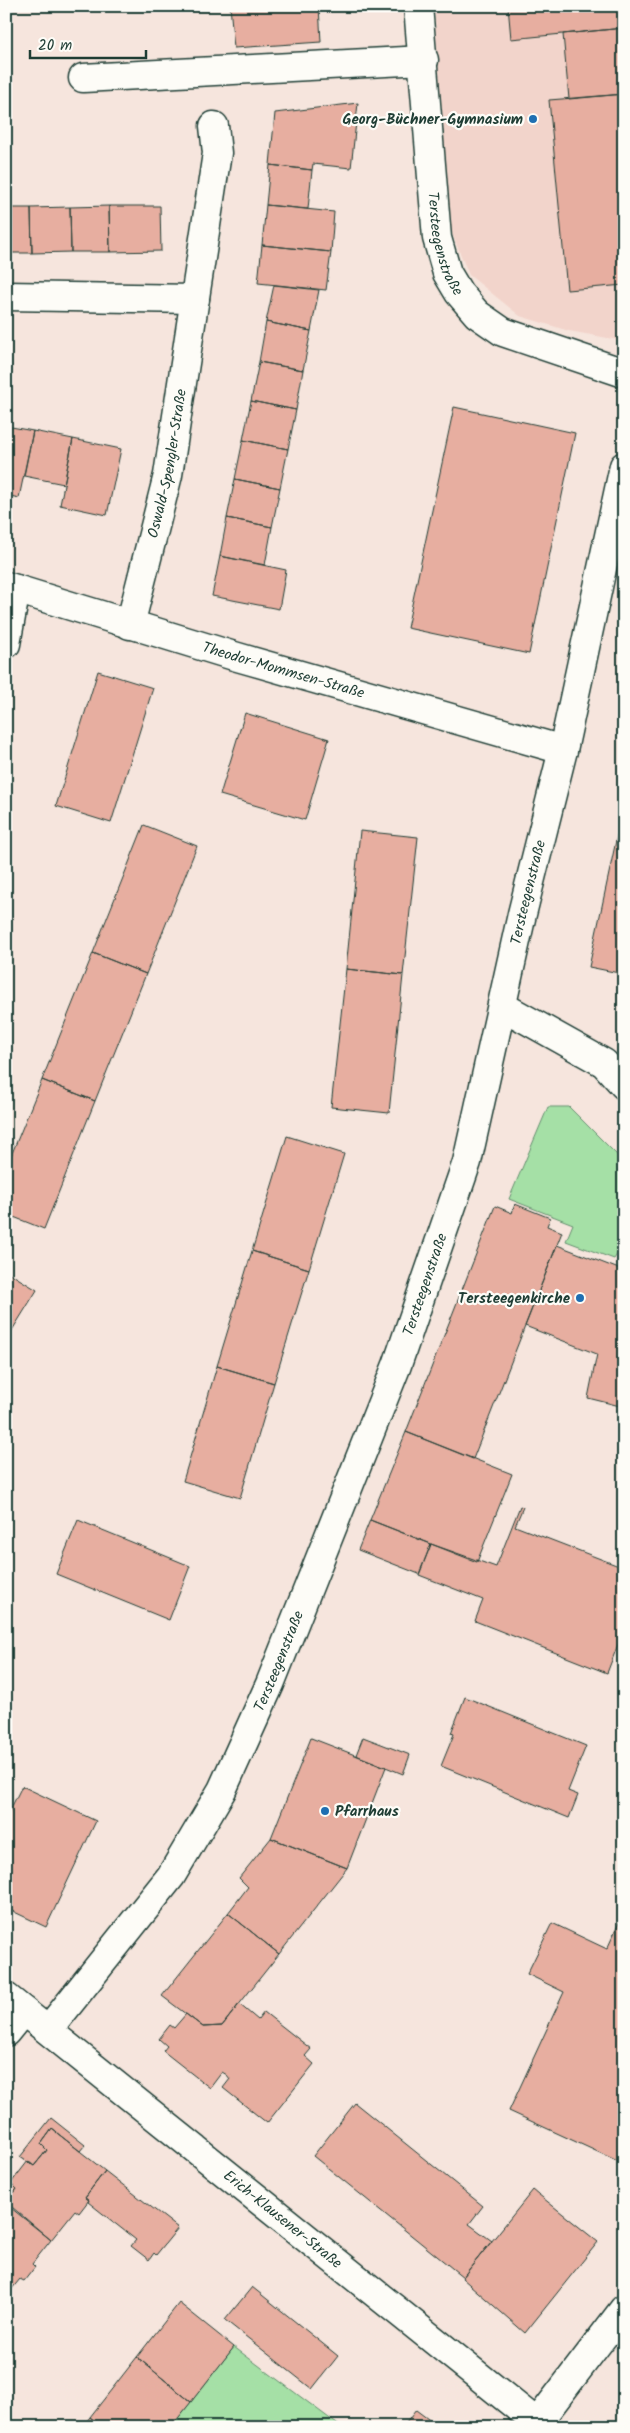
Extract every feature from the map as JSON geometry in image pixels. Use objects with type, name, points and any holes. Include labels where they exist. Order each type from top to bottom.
[{"type":"street","name":"Tersteegenstraße","points":[[418,6],[424,60],[437,238],[447,273],[459,294],[477,314],[503,332],[624,373]]},
{"type":"street","points":[[83,78],[424,60]]},
{"type":"street","name":"Oswald-Spengler-Straße","points":[[130,625],[168,475],[217,153],[214,126]]},
{"type":"street","points":[[6,296],[195,298]]},
{"type":"street","name":"Tersteegenstraße","points":[[48,2030],[171,1876],[222,1790],[270,1684],[396,1365],[464,1170],[563,750],[624,466]]},
{"type":"street","points":[[6,644],[11,587]]},
{"type":"street","name":"Theodor-Mommsen-Straße","points":[[11,587],[130,625],[563,750]]},
{"type":"street","points":[[502,1006],[604,1063],[624,1085]]},
{"type":"street","name":"Erich-Klausener-Straße","points":[[6,2032],[15,2004],[539,2425]]},
{"type":"street","points":[[539,2425],[624,2309]]},
{"type":"shaded area","name":"Georg-Büchner-Gymnasium","points":[[434,6],[624,6],[624,341],[569,331],[520,316],[469,275],[451,231]]},
{"type":"green space","points":[[548,1107],[569,1107],[624,1162],[624,1244],[614,1259],[566,1241],[573,1224],[509,1199]]},
{"type":"green space","points":[[234,2347],[341,2427],[171,2427]]},
{"type":"building","points":[[230,6],[319,6],[321,42],[234,48]]},
{"type":"building","points":[[508,6],[624,6],[624,28],[511,39]]},
{"type":"building","points":[[624,28],[624,94],[569,99],[563,34]]},
{"type":"building","points":[[624,94],[624,285],[567,290],[549,100]]},
{"type":"building","points":[[358,103],[351,168],[313,164],[312,170],[270,165],[275,113]]},
{"type":"building","points":[[270,165],[312,170],[308,209],[266,205]]},
{"type":"building","points":[[266,205],[334,212],[331,252],[262,245]]},
{"type":"building","points":[[109,206],[160,206],[161,251],[110,252]]},
{"type":"building","points":[[109,206],[110,252],[71,252],[70,207]]},
{"type":"building","points":[[70,207],[71,252],[32,253],[31,208]]},
{"type":"building","points":[[6,208],[31,208],[32,253],[6,253]]},
{"type":"building","points":[[262,245],[331,252],[326,290],[258,283]]},
{"type":"building","points":[[274,285],[319,290],[311,331],[266,322]]},
{"type":"building","points":[[266,322],[311,331],[303,370],[259,362]]},
{"type":"building","points":[[259,362],[303,370],[296,410],[251,401]]},
{"type":"building","points":[[251,401],[296,410],[288,449],[243,440]]},
{"type":"building","points":[[454,407],[575,433],[529,654],[407,628]]},
{"type":"building","points":[[6,426],[33,431],[19,498],[6,495]]},
{"type":"building","points":[[33,431],[73,439],[64,484],[24,476]]},
{"type":"building","points":[[73,439],[121,449],[107,515],[60,505]]},
{"type":"building","points":[[243,440],[288,449],[280,488],[235,479]]},
{"type":"building","points":[[235,479],[280,488],[272,527],[227,518]]},
{"type":"building","points":[[227,518],[272,527],[265,565],[220,556]]},
{"type":"building","points":[[220,556],[286,570],[279,609],[212,596]]},
{"type":"building","points":[[98,671],[153,688],[111,823],[56,806]]},
{"type":"building","points":[[245,713],[329,739],[305,820],[220,795]]},
{"type":"building","points":[[624,803],[624,974],[589,967]]},
{"type":"building","points":[[144,825],[197,846],[146,974],[93,953]]},
{"type":"building","points":[[360,831],[418,837],[403,975],[346,969]]},
{"type":"building","points":[[93,953],[146,974],[95,1101],[42,1080]]},
{"type":"building","points":[[346,969],[403,975],[389,1113],[331,1107]]},
{"type":"building","points":[[42,1080],[95,1101],[44,1229],[6,1214],[6,1168]]},
{"type":"building","points":[[287,1136],[344,1154],[309,1269],[252,1251]]},
{"type":"building","points":[[515,1204],[550,1218],[547,1226],[562,1232],[473,1459],[406,1432],[495,1206],[512,1213]]},
{"type":"building","name":"Tersteegenkirche","points":[[557,1245],[624,1271],[624,1407],[588,1398],[597,1354],[525,1326]]},
{"type":"building","points":[[252,1251],[309,1269],[274,1383],[217,1366]]},
{"type":"building","points":[[6,1271],[37,1290],[6,1340]]},
{"type":"building","points":[[217,1366],[274,1383],[240,1498],[183,1481]]},
{"type":"building","points":[[406,1432],[512,1474],[477,1562],[370,1520]]},
{"type":"building","points":[[520,1506],[523,1507],[515,1526],[624,1568],[624,1629],[607,1673],[475,1621],[483,1600],[419,1575],[431,1544],[496,1567]]},
{"type":"building","points":[[78,1520],[190,1566],[169,1620],[56,1574]]},
{"type":"building","points":[[370,1520],[431,1544],[419,1574],[358,1550]]},
{"type":"building","points":[[465,1697],[586,1746],[568,1791],[578,1795],[569,1818],[441,1766],[454,1734],[451,1733]]},
{"type":"building","points":[[363,1737],[410,1755],[403,1774],[356,1755]]},
{"type":"building","name":"Pfarrhaus","points":[[311,1738],[386,1767],[347,1868],[271,1838]]},
{"type":"building","points":[[22,1786],[96,1821],[46,1927],[6,1908],[6,1818]]},
{"type":"building","points":[[271,1838],[347,1868],[279,1954],[228,1913],[248,1887],[239,1878]]},
{"type":"building","points":[[624,1912],[624,2164],[509,2111],[564,1992],[527,1974],[552,1923],[607,1949]]},
{"type":"building","points":[[228,1913],[279,1954],[222,2026],[203,2027],[162,1996]]},
{"type":"building","points":[[239,2004],[258,2020],[264,2012],[311,2049],[305,2056],[314,2064],[267,2123],[223,2088],[230,2079],[227,2075],[222,2072],[210,2088],[163,2051],[167,2046],[159,2039],[170,2025],[174,2028],[186,2014],[203,2027],[222,2026]]},
{"type":"building","points":[[355,2103],[483,2206],[469,2224],[492,2241],[463,2277],[313,2156]]},
{"type":"building","points":[[51,2118],[85,2145],[80,2151],[52,2129],[41,2144],[47,2150],[34,2166],[20,2157]]},
{"type":"building","points":[[52,2129],[105,2171],[85,2197],[89,2200],[79,2213],[75,2210],[51,2240],[6,2202],[17,2189],[11,2183],[28,2161],[34,2166],[47,2150],[41,2144]]},
{"type":"building","points":[[105,2171],[178,2228],[156,2255],[154,2253],[149,2260],[131,2246],[136,2240],[88,2202],[89,2200],[85,2197]]},
{"type":"building","points":[[11,2179],[13,2181],[11,2183],[17,2189],[6,2202],[6,2185]]},
{"type":"building","points":[[533,2190],[598,2242],[525,2333],[462,2278]]},
{"type":"building","points":[[6,2204],[51,2240],[32,2264],[35,2267],[24,2281],[20,2279],[6,2296]]},
{"type":"building","points":[[252,2287],[338,2356],[312,2389],[225,2320]]},
{"type":"building","points":[[179,2303],[234,2347],[191,2402],[137,2357]]},
{"type":"building","points":[[137,2357],[191,2402],[171,2427],[102,2427],[90,2417]]},
{"type":"building","points":[[416,2410],[432,2422],[438,2427],[403,2427]]},
{"type":"building","points":[[90,2417],[102,2427],[82,2427]]},
{"type":"place","name":"Georg-Büchner-Gymnasium","points":[[533,119]]},
{"type":"place","name":"Tersteegenkirche","points":[[580,1298]]},
{"type":"place","name":"Pfarrhaus","points":[[325,1811]]}]
